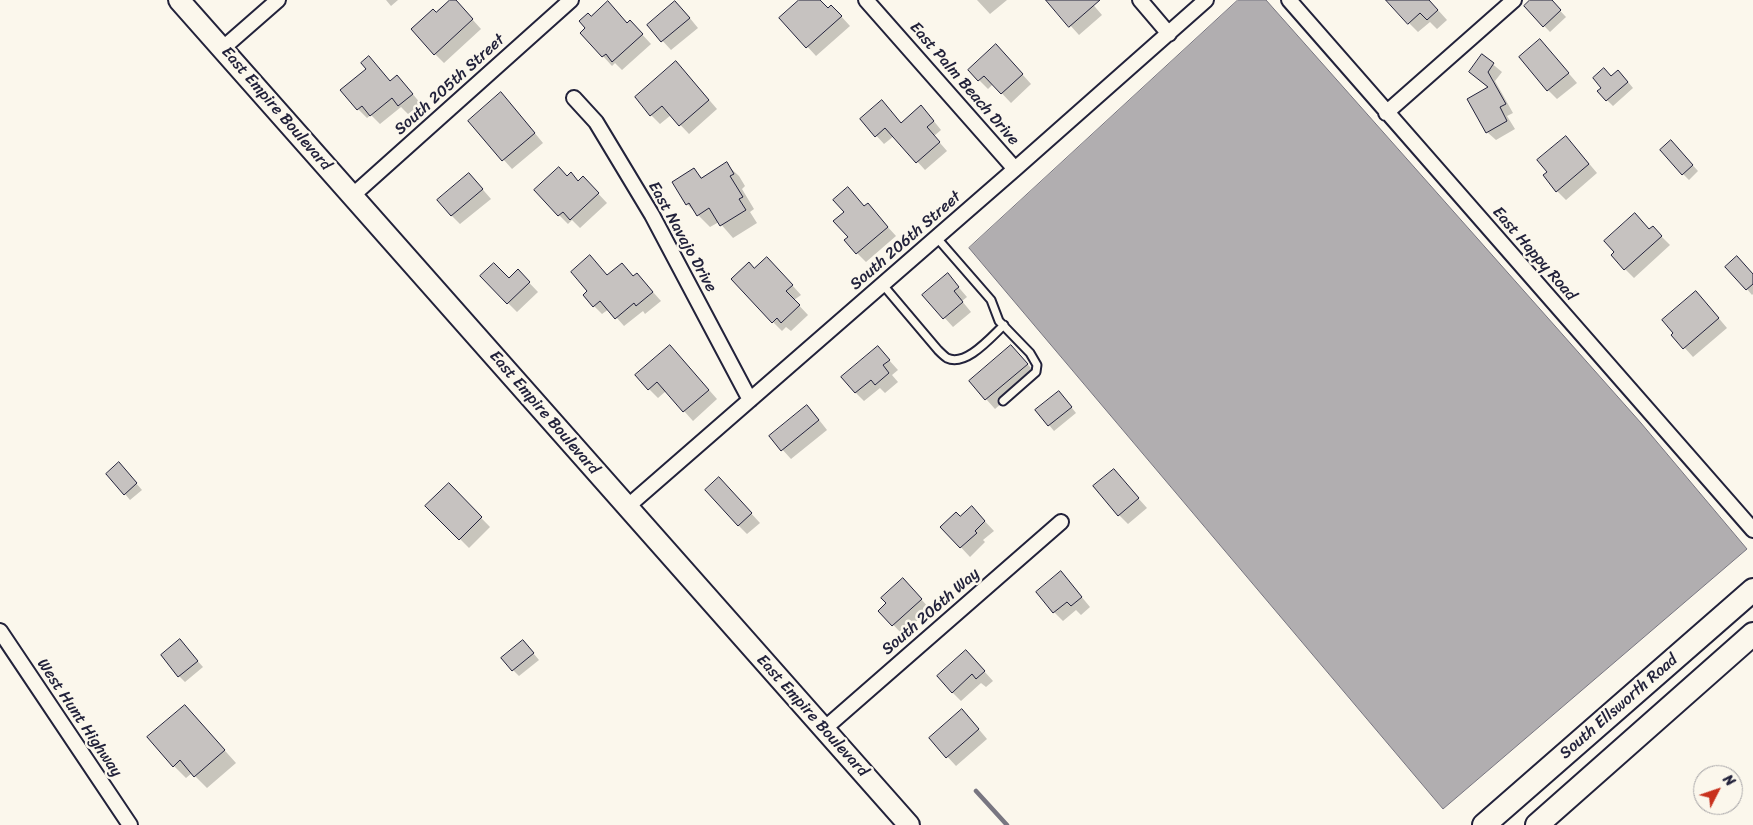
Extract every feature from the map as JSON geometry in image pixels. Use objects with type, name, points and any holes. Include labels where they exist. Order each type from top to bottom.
[{"type":"main road","name":"East Empire Boulevard","points":[[179,0],[909,825]]},
{"type":"main road","name":"South Ellsworth Road","points":[[1484,825],[1753,590]]},
{"type":"main road","name":"South Ellsworth Road","points":[[1537,825],[1753,634]]},
{"type":"street","points":[[222,49],[278,0]]},
{"type":"street","name":"South 205th Street","points":[[352,196],[571,0]]},
{"type":"street","name":"East Palm Beach Drive","points":[[866,0],[1015,169]]},
{"type":"street","points":[[1140,0],[1169,34]]},
{"type":"street","name":"South 206th Street","points":[[627,507],[937,238],[1206,0]]},
{"type":"street","name":"East Happy Road","points":[[1289,0],[1753,530]]},
{"type":"street","points":[[1386,113],[1514,0]]},
{"type":"street","name":"East Navajo Drive","points":[[574,98],[596,122],[652,215],[750,400]]},
{"type":"street","name":"South 206th Way","points":[[824,729],[1061,522]]},
{"type":"street","name":"West Hunt Highway","points":[[0,631],[130,825]]},
{"type":"lane","points":[[937,238],[991,300],[996,308],[996,315],[1030,353],[1037,365],[1036,372],[1004,401]]},
{"type":"lane","points":[[883,285],[938,350],[948,358],[969,357],[1004,325]]},
{"type":"shaded area","points":[[1238,0],[1266,0],[1641,423],[1747,549],[1443,809],[969,248]]},
{"type":"building","points":[[450,0],[456,0],[473,19],[434,55],[411,29],[433,9],[436,12]]},
{"type":"building","points":[[799,0],[820,0],[828,8],[831,5],[842,16],[806,48],[779,18]]},
{"type":"building","points":[[1046,0],[1100,0],[1069,27]]},
{"type":"building","points":[[1386,0],[1429,0],[1438,10],[1427,20],[1420,13],[1408,24]]},
{"type":"building","points":[[1530,0],[1552,0],[1561,10],[1543,27],[1524,6]]},
{"type":"building","points":[[608,1],[627,23],[630,20],[643,34],[612,62],[606,54],[602,57],[580,33],[585,28],[579,21],[588,13],[591,16]]},
{"type":"building","points":[[675,1],[690,18],[661,42],[647,25]]},
{"type":"building","points":[[1540,39],[1569,73],[1547,91],[1519,57]]},
{"type":"building","points":[[996,44],[1023,74],[1001,94],[984,76],[978,81],[968,70]]},
{"type":"building","points":[[1482,54],[1494,63],[1488,72],[1506,104],[1500,107],[1507,121],[1486,133],[1467,99],[1488,87],[1469,72]]},
{"type":"building","points":[[369,56],[390,81],[397,75],[413,94],[398,106],[392,98],[370,116],[362,106],[357,110],[340,90],[366,69],[361,63]]},
{"type":"building","points":[[676,61],[709,100],[679,126],[662,106],[650,116],[635,97]]},
{"type":"building","points":[[1604,68],[1611,76],[1618,70],[1628,82],[1606,101],[1597,91],[1601,88],[1593,78]]},
{"type":"building","points":[[501,92],[535,133],[502,161],[468,121]]},
{"type":"building","points":[[882,100],[901,123],[921,105],[934,121],[927,127],[940,142],[916,163],[885,128],[875,137],[860,119]]},
{"type":"building","points":[[1566,136],[1589,164],[1556,192],[1543,175],[1547,172],[1537,160]]},
{"type":"building","points":[[1671,140],[1693,165],[1682,175],[1660,150]]},
{"type":"building","points":[[727,162],[734,174],[730,176],[743,197],[739,199],[746,210],[720,226],[709,208],[697,216],[689,203],[686,205],[672,182],[694,168],[701,178]]},
{"type":"building","points":[[559,167],[567,176],[571,172],[578,181],[583,176],[599,193],[570,220],[563,212],[558,216],[534,190]]},
{"type":"building","points":[[469,173],[483,189],[451,216],[437,200]]},
{"type":"building","points":[[848,187],[864,206],[868,203],[888,227],[856,254],[844,240],[848,237],[833,221],[844,212],[833,200]]},
{"type":"building","points":[[1635,213],[1649,229],[1653,226],[1662,236],[1624,270],[1611,255],[1614,252],[1604,241]]},
{"type":"building","points":[[590,255],[607,275],[622,263],[633,276],[637,273],[653,292],[636,306],[634,303],[615,319],[600,301],[593,307],[583,295],[587,291],[571,272]]},
{"type":"building","points":[[1737,256],[1753,274],[1753,284],[1746,290],[1725,267]]},
{"type":"building","points":[[767,257],[793,285],[786,291],[800,305],[781,323],[777,318],[772,323],[731,279],[749,262],[754,268]]},
{"type":"building","points":[[494,263],[509,278],[518,269],[530,282],[507,304],[480,276]]},
{"type":"building","points":[[948,273],[959,287],[954,291],[963,302],[943,319],[922,295]]},
{"type":"building","points":[[1696,291],[1719,318],[1683,349],[1671,335],[1673,333],[1662,320]]},
{"type":"building","points":[[670,345],[709,390],[683,412],[657,382],[648,390],[635,375]]},
{"type":"building","points":[[1011,345],[1028,364],[985,400],[969,381]]},
{"type":"building","points":[[878,346],[890,360],[883,365],[889,373],[875,385],[871,380],[855,393],[841,377]]},
{"type":"building","points":[[1059,391],[1072,407],[1048,426],[1035,410]]},
{"type":"building","points":[[807,405],[819,420],[781,451],[769,436]]},
{"type":"building","points":[[119,462],[137,483],[124,495],[106,474]]},
{"type":"building","points":[[1114,469],[1139,498],[1118,516],[1093,486]]},
{"type":"building","points":[[719,477],[752,513],[738,526],[705,490]]},
{"type":"building","points":[[449,483],[482,517],[459,540],[425,506]]},
{"type":"building","points":[[972,506],[985,521],[975,531],[977,533],[960,548],[940,527],[956,512],[960,516]]},
{"type":"building","points":[[1061,571],[1082,597],[1071,606],[1067,602],[1053,613],[1036,592]]},
{"type":"building","points":[[903,578],[922,599],[892,626],[878,611],[886,603],[881,598]]},
{"type":"building","points":[[180,639],[198,661],[178,677],[161,655]]},
{"type":"building","points":[[523,640],[534,653],[512,671],[501,658]]},
{"type":"building","points":[[966,650],[985,671],[976,679],[972,674],[952,693],[937,676]]},
{"type":"building","points":[[185,705],[225,750],[194,777],[180,760],[173,767],[147,737]]},
{"type":"building","points":[[962,709],[979,729],[946,758],[929,738]]},
{"type":"waterway","points":[[976,791],[1007,825]]}]
